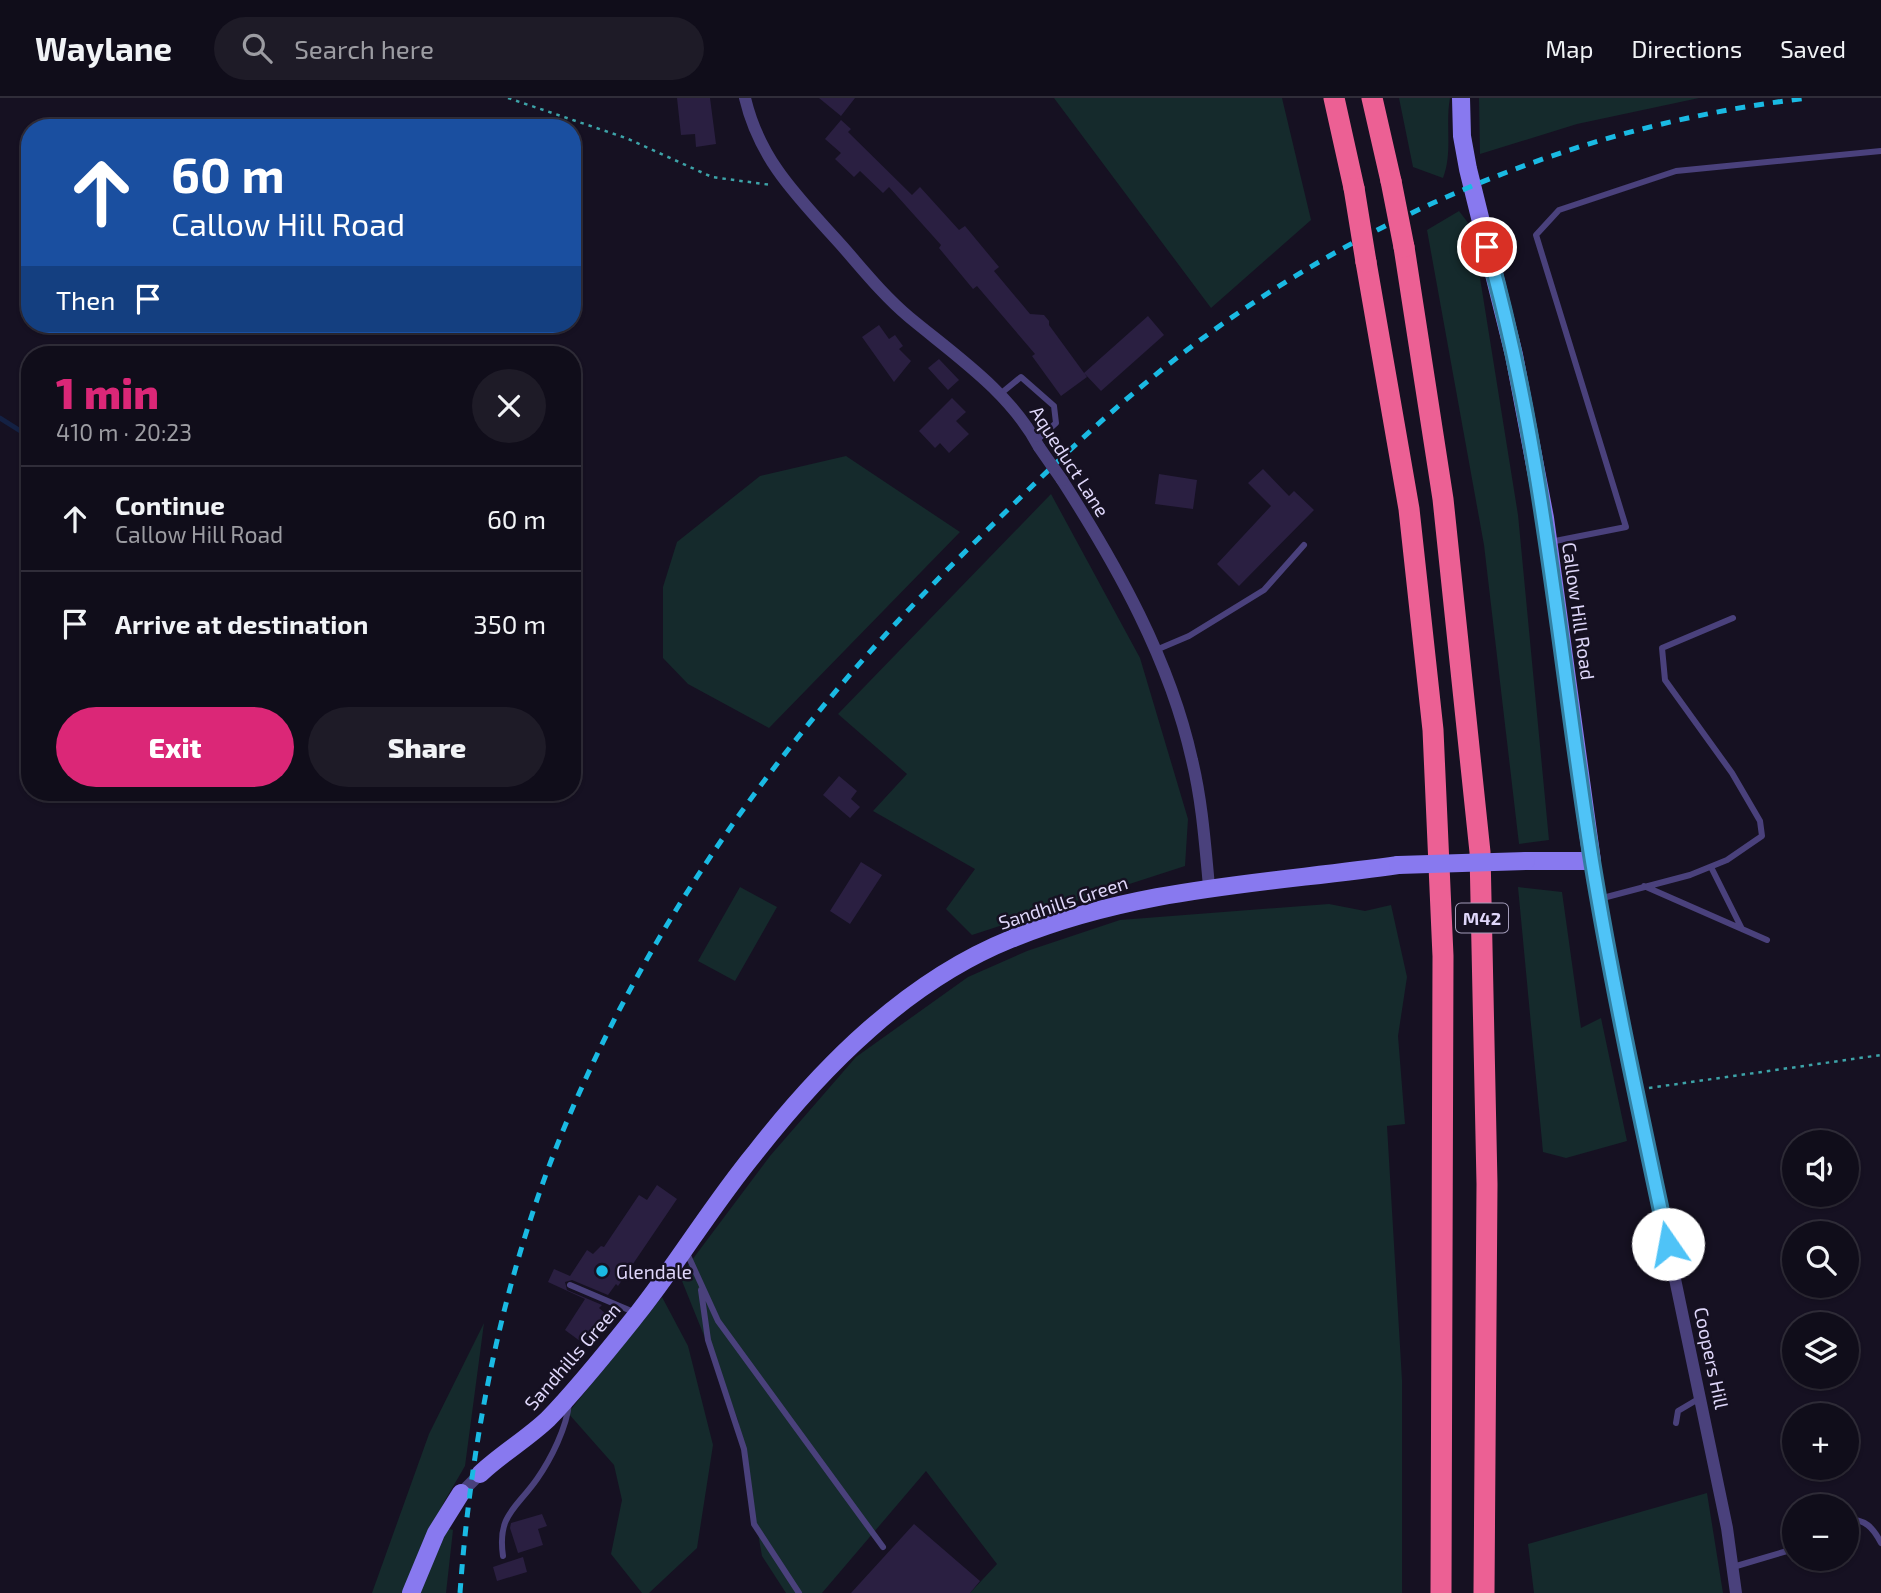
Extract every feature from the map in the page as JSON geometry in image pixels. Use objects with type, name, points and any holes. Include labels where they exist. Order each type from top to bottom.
[{"type":"highway","name":"M42","points":[[1334,98],[1354,188],[1409,509],[1433,730],[1443,956],[1441,1593]]},
{"type":"highway","name":"M42","points":[[1372,98],[1404,247],[1443,499],[1480,852],[1487,1184],[1484,1593]]},
{"type":"street","name":"Aqueduct Lane","points":[[745,98],[762,148],[788,186],[890,300],[978,374],[1021,417],[1113,565],[1154,651],[1192,758],[1204,830],[1209,886]]},
{"type":"street","name":"Callow Hill Road","points":[[1461,98],[1462,136],[1468,169],[1514,355],[1549,543],[1592,861],[1636,1090]]},
{"type":"street","name":"Sandhills Green","points":[[480,1474],[546,1421],[637,1314],[755,1153],[844,1051],[941,975],[1009,940],[1074,917],[1131,900],[1209,886],[1291,880],[1398,865],[1592,861]]},
{"type":"street","name":"Coopers Hill","points":[[1636,1090],[1700,1398],[1736,1593]]},
{"type":"street","points":[[411,1593],[436,1533],[461,1493],[480,1474]]},
{"type":"lane","points":[[1549,543],[1626,527],[1536,235],[1559,210],[1676,171],[1881,151]]},
{"type":"lane","points":[[999,395],[1021,377],[1054,406],[1056,423],[1037,444]]},
{"type":"lane","points":[[1154,651],[1189,636],[1264,590],[1304,545]]},
{"type":"lane","points":[[1599,899],[1711,867],[1762,836],[1760,821],[1732,774],[1665,680],[1661,648],[1733,618]]},
{"type":"lane","points":[[1711,867],[1742,929]]},
{"type":"lane","points":[[1642,886],[1767,940]]},
{"type":"lane","points":[[685,1249],[718,1321],[883,1547]]},
{"type":"lane","points":[[700,1281],[708,1340],[744,1449],[754,1524],[799,1593]]},
{"type":"lane","points":[[570,1285],[637,1314]]},
{"type":"lane","points":[[503,1556],[502,1527],[509,1512],[546,1463],[568,1412],[570,1393]]},
{"type":"lane","points":[[1676,1423],[1678,1411],[1700,1398]]},
{"type":"lane","points":[[1859,1521],[1874,1527],[1881,1543]]},
{"type":"lane","points":[[1733,1567],[1782,1553]]},
{"type":"path","points":[[508,98],[570,119]]},
{"type":"path","points":[[581,123],[626,138],[712,177],[746,184],[788,186]]},
{"type":"path","points":[[1636,1090],[1881,1055]]},
{"type":"green space","points":[[1054,98],[1282,98],[1311,220],[1211,308]]},
{"type":"green space","points":[[1399,98],[1450,98],[1448,158],[1443,178],[1413,167]]},
{"type":"green space","points":[[1479,98],[1699,98],[1577,124],[1480,154]]},
{"type":"green space","points":[[1459,211],[1472,228],[1518,515],[1549,840],[1519,844],[1484,545],[1427,230]]},
{"type":"green space","points":[[846,456],[960,532],[769,728],[688,684],[663,658],[663,587],[677,542],[760,476]]},
{"type":"green space","points":[[1051,494],[1140,658],[1188,819],[1185,866],[972,935],[946,909],[975,869],[873,811],[907,774],[838,714]]},
{"type":"green space","points":[[740,887],[777,907],[735,981],[698,961]]},
{"type":"green space","points":[[1518,887],[1562,892],[1581,1028],[1601,1018],[1627,1141],[1566,1158],[1543,1152]]},
{"type":"green space","points":[[1329,904],[1365,911],[1391,905],[1407,977],[1398,1036],[1405,1124],[1387,1126],[1402,1380],[1402,1593],[970,1593],[997,1564],[926,1471],[822,1593],[786,1593],[762,1556],[738,1420],[680,1276],[770,1156],[856,1057],[968,977],[1027,951],[1120,920]]},
{"type":"green space","points":[[662,1297],[688,1346],[713,1445],[697,1548],[649,1593],[642,1593],[611,1554],[622,1500],[614,1465],[568,1413]]},
{"type":"green space","points":[[484,1323],[465,1466],[444,1502],[403,1593],[372,1593],[429,1434]]},
{"type":"green space","points":[[1707,1493],[1723,1593],[1534,1593],[1528,1544]]},
{"type":"green space","points":[[446,1528],[453,1530],[446,1593],[417,1593]]},
{"type":"building","points":[[677,98],[710,98],[716,144],[696,147],[695,134],[681,135]]},
{"type":"building","points":[[819,98],[855,98],[841,116]]},
{"type":"building","points":[[841,120],[851,129],[848,132],[912,195],[920,187],[959,230],[965,226],[999,267],[994,271],[1030,314],[1044,315],[1087,377],[1061,396],[1032,356],[1035,354],[977,286],[973,289],[939,248],[941,245],[889,187],[883,193],[860,171],[854,177],[835,159],[841,153],[825,139]]},
{"type":"building","points":[[1148,316],[1164,335],[1101,391],[1084,373]]},
{"type":"building","points":[[879,325],[889,339],[895,335],[903,346],[899,349],[911,361],[894,382],[862,337]]},
{"type":"building","points":[[939,359],[959,380],[948,390],[928,368]]},
{"type":"building","points":[[952,398],[966,412],[956,421],[969,434],[949,453],[940,443],[935,448],[919,431]]},
{"type":"building","points":[[1263,469],[1289,496],[1294,491],[1314,510],[1239,586],[1217,564],[1271,506],[1248,483]]},
{"type":"building","points":[[1159,474],[1197,480],[1193,509],[1155,504]]},
{"type":"building","points":[[839,776],[857,791],[851,799],[860,807],[850,818],[823,795]]},
{"type":"building","points":[[861,862],[882,875],[850,924],[830,911]]},
{"type":"building","points":[[657,1185],[677,1199],[618,1286],[616,1284],[608,1295],[572,1280],[565,1282],[567,1290],[602,1305],[599,1308],[606,1314],[584,1344],[565,1330],[585,1299],[548,1282],[554,1269],[570,1276],[587,1250],[593,1254],[601,1246],[604,1247],[639,1195],[647,1200]]},
{"type":"building","points":[[542,1514],[547,1526],[538,1529],[543,1545],[518,1553],[510,1528],[511,1523]]},
{"type":"building","points":[[914,1524],[980,1581],[970,1593],[851,1593]]},
{"type":"building","points":[[523,1557],[527,1572],[497,1581],[493,1567]]},
{"type":"waterway","points":[[0,418],[21,431]]},
{"type":"railway","points":[[460,1593],[474,1466],[497,1340],[531,1217],[577,1098],[614,1020],[655,945],[700,872],[748,802],[800,734],[855,669],[973,544],[1103,420],[1148,381],[1220,326],[1296,276],[1376,231],[1458,192],[1543,159],[1631,132],[1719,112],[1809,98]]},
{"type":"place","name":"Glendale","points":[[602,1271]]},
{"type":"route","points":[[1487,247],[1514,355],[1545,518],[1592,861],[1618,1006],[1668,1244]]}]
